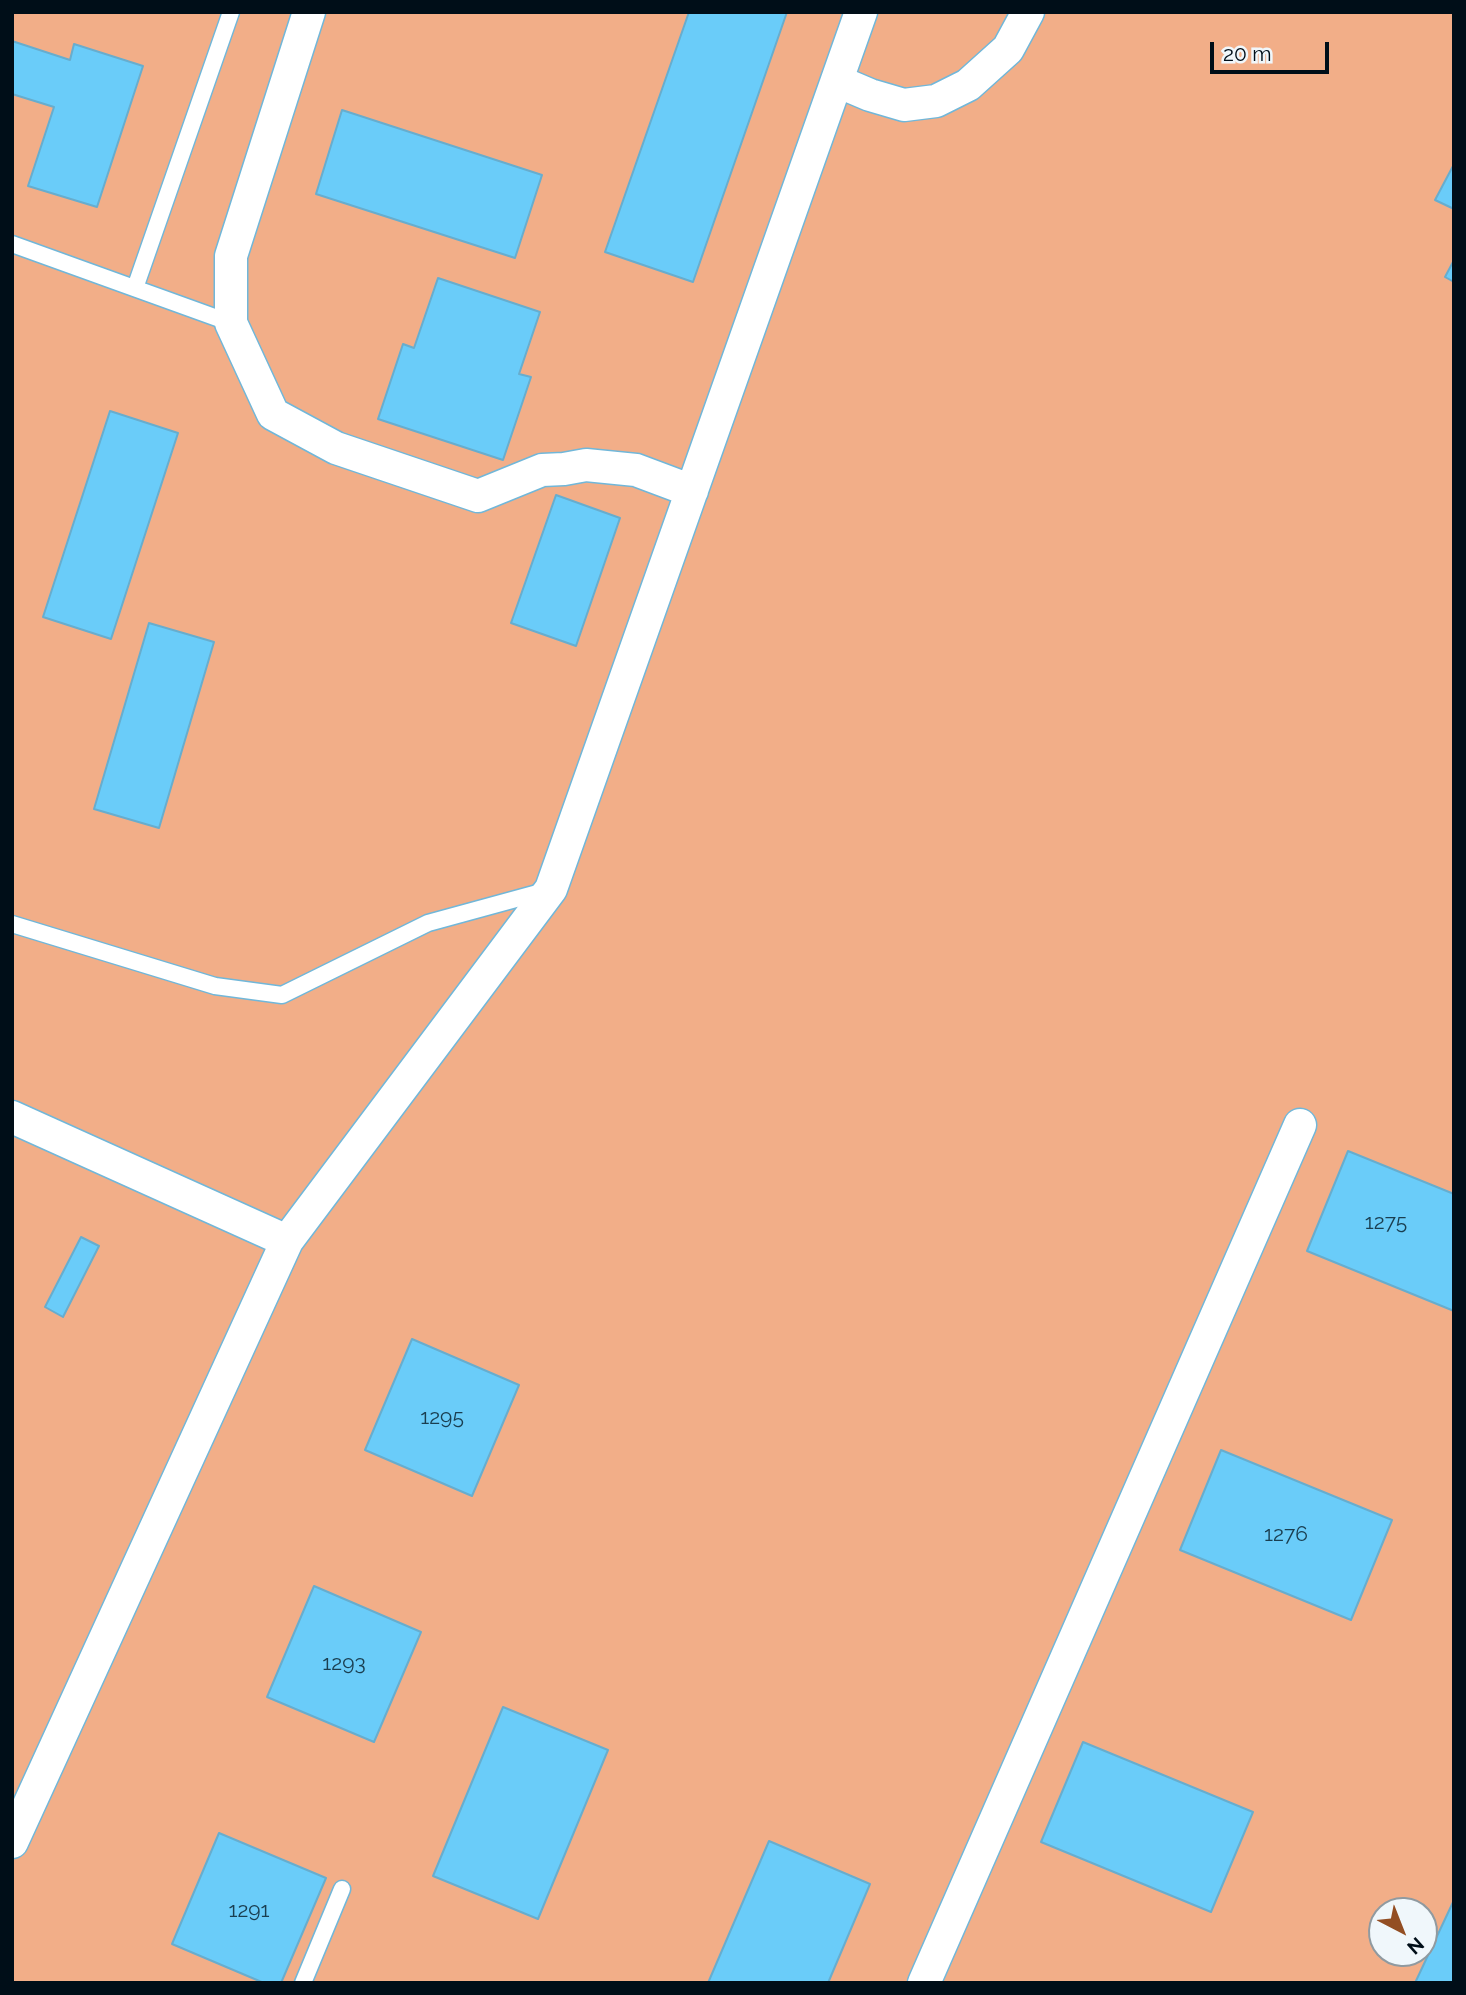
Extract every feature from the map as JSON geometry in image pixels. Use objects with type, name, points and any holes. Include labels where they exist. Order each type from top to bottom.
[{"type":"street","points":[[309,12],[231,257],[230,323],[274,414],[336,448],[478,496],[542,470],[586,465],[636,470],[692,491]]},
{"type":"street","points":[[12,1842],[287,1241],[551,889],[861,12]]},
{"type":"street","points":[[837,81],[904,105],[936,101],[968,85],[1008,49],[1028,12]]},
{"type":"street","points":[[12,1117],[287,1241]]},
{"type":"street","points":[[924,1983],[1300,1125]]},
{"type":"lane","points":[[135,288],[231,12]]},
{"type":"lane","points":[[12,244],[230,323]]},
{"type":"lane","points":[[12,924],[215,986],[282,995],[428,923],[551,889]]},
{"type":"lane","points":[[303,1983],[342,1889]]},
{"type":"shaded area","points":[[12,12],[1454,12],[1454,1983],[12,1983]]},
{"type":"building","points":[[689,12],[787,12],[693,282],[605,252]]},
{"type":"building","points":[[12,41],[70,60],[74,44],[143,66],[97,207],[28,186],[54,107],[12,94]]},
{"type":"building","points":[[342,110],[542,175],[515,258],[316,194]]},
{"type":"building","points":[[1454,167],[1454,209],[1435,200]]},
{"type":"building","points":[[1454,260],[1454,282],[1445,277]]},
{"type":"building","points":[[438,278],[540,312],[519,374],[531,377],[503,460],[378,419],[403,344],[414,348]]},
{"type":"building","points":[[110,411],[178,433],[111,639],[43,617]]},
{"type":"building","points":[[556,495],[620,518],[576,646],[511,623]]},
{"type":"building","points":[[149,623],[214,642],[159,828],[94,809]]},
{"type":"building","points":[[1348,1151],[1454,1194],[1454,1311],[1307,1251]]},
{"type":"building","points":[[81,1237],[99,1246],[63,1317],[45,1307]]},
{"type":"building","points":[[412,1339],[519,1385],[472,1496],[365,1450]]},
{"type":"building","points":[[1221,1450],[1392,1520],[1351,1620],[1180,1550]]},
{"type":"building","points":[[314,1586],[421,1632],[374,1742],[267,1697]]},
{"type":"building","points":[[503,1707],[608,1750],[538,1919],[433,1876]]},
{"type":"building","points":[[1083,1742],[1253,1812],[1211,1912],[1041,1842]]},
{"type":"building","points":[[219,1833],[326,1878],[281,1983],[264,1983],[172,1944]]},
{"type":"building","points":[[769,1841],[870,1884],[828,1983],[708,1983]]},
{"type":"building","points":[[1454,1900],[1454,1983],[1415,1983],[1423,1967],[1438,1967],[1438,1934]]}]
